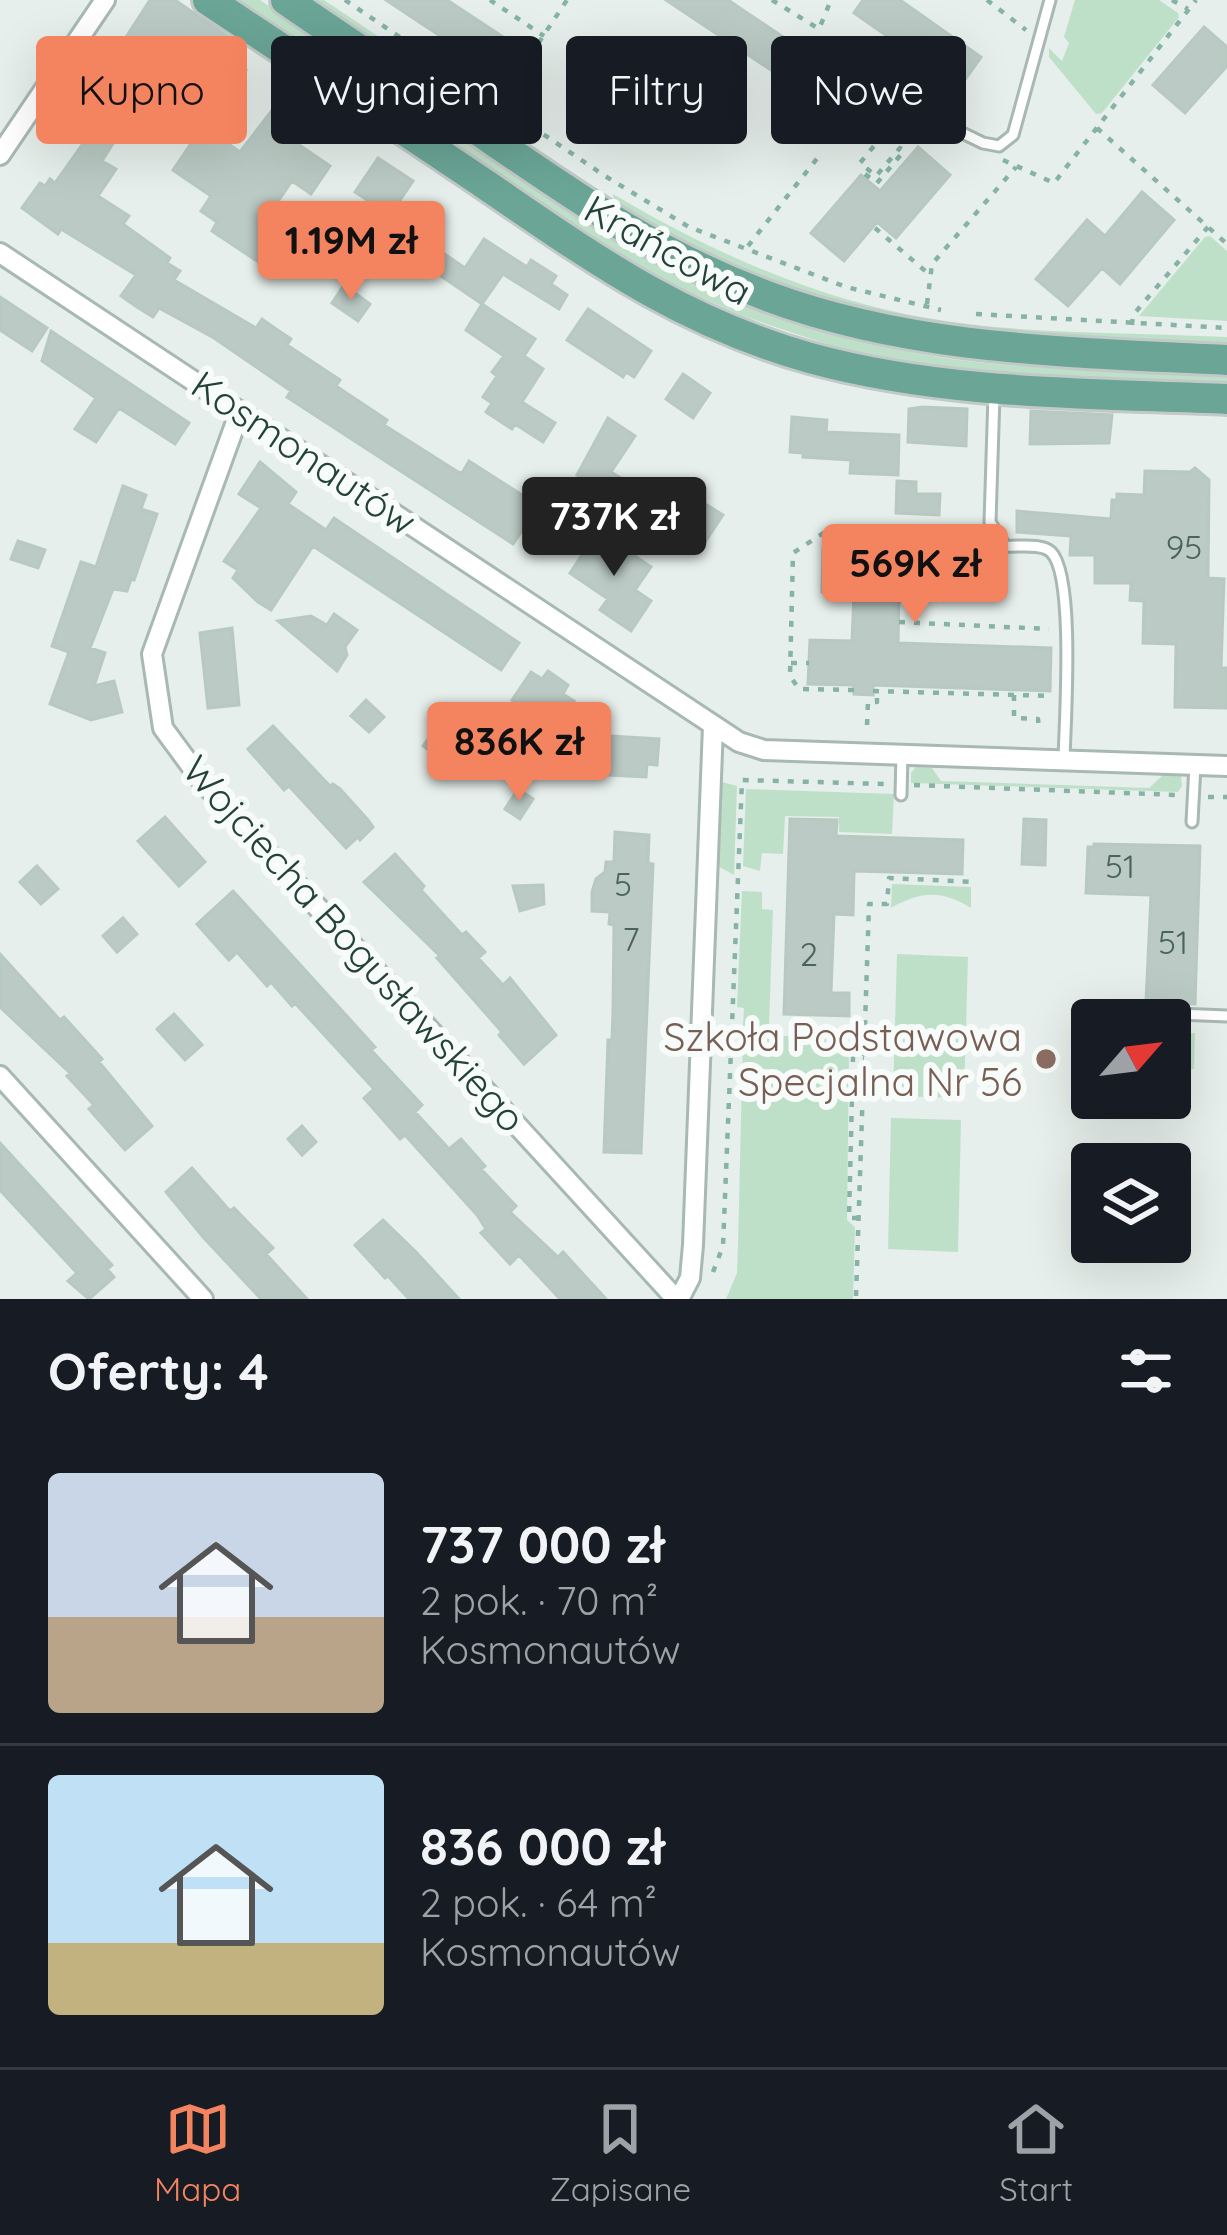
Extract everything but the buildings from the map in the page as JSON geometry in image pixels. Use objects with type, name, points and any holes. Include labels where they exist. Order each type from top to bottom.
[{"type":"main road","name":"Krańcowa","points":[[208,0],[605,268],[692,315],[813,359],[885,374],[994,389],[1227,398]]},
{"type":"main road","name":"Krańcowa","points":[[286,0],[622,229],[771,298],[837,318],[1017,350],[1227,360]]},
{"type":"street","points":[[0,155],[105,0]]},
{"type":"street","name":"Kosmonautów","points":[[0,253],[739,742],[764,750],[1227,766]]},
{"type":"street","name":"Wojciecha Bogusławskiego","points":[[240,411],[152,654],[163,728],[202,781],[678,1299]]},
{"type":"street","points":[[678,1299],[690,1278],[713,726]]},
{"type":"street","points":[[0,1076],[203,1299]]},
{"type":"lane","points":[[966,135],[999,146],[1013,135],[1050,0]]},
{"type":"lane","points":[[994,389],[990,522],[1005,546],[1045,547],[1055,556],[1066,590],[1064,759]]},
{"type":"lane","points":[[902,754],[902,790]]},
{"type":"lane","points":[[1192,822],[1195,765]]},
{"type":"lane","points":[[1191,1015],[1227,1016]]},
{"type":"path","points":[[331,0],[387,36]]},
{"type":"path","points":[[345,0],[396,36]]},
{"type":"path","points":[[490,0],[544,36]]},
{"type":"path","points":[[542,39],[567,0]]},
{"type":"path","points":[[772,0],[819,29],[831,0]]},
{"type":"path","points":[[987,0],[1040,40]]},
{"type":"path","points":[[1172,0],[1188,9]]},
{"type":"path","points":[[997,157],[1054,183],[1196,0]]},
{"type":"path","points":[[1097,128],[1227,244]]},
{"type":"path","points":[[542,135],[689,227],[846,287],[956,313],[1227,332]]},
{"type":"path","points":[[542,138],[688,238]]},
{"type":"path","points":[[865,174],[877,183],[904,151],[900,148],[876,176],[860,164],[876,144]]},
{"type":"path","points":[[748,246],[819,156]]},
{"type":"path","points":[[927,301],[932,264],[1017,166]]},
{"type":"path","points":[[1132,326],[1132,315],[1208,226]]},
{"type":"path","points":[[875,228],[930,275]]},
{"type":"path","points":[[812,284],[869,303]]},
{"type":"path","points":[[888,307],[938,318]]},
{"type":"path","points":[[977,321],[1132,326]]},
{"type":"path","points":[[854,690],[799,689],[790,676],[793,553],[828,530],[879,531]]},
{"type":"path","points":[[899,622],[1044,626],[1055,638]]},
{"type":"path","points":[[790,663],[809,663]]},
{"type":"path","points":[[867,725],[868,702],[877,702],[875,691],[1054,696]]},
{"type":"path","points":[[1014,695],[1014,718],[1039,719],[1039,729]]},
{"type":"path","points":[[710,1279],[723,1246],[742,780],[902,790],[1227,797]]},
{"type":"path","points":[[856,1296],[869,904],[887,904],[889,878],[976,882]]},
{"type":"path","points":[[732,1031],[866,1037]]},
{"type":"path","points":[[798,1032],[798,1042]]},
{"type":"path","points":[[833,1033],[833,1049],[861,1050],[861,1045],[837,1045],[837,1039],[866,1037]]},
{"type":"green space","points":[[231,0],[260,0],[313,36],[285,36]]},
{"type":"green space","points":[[310,0],[324,0],[378,36],[363,36]]},
{"type":"green space","points":[[1075,0],[1159,0],[1179,17],[1102,113],[1096,114],[1049,57],[1049,48],[1062,61]]},
{"type":"green space","points":[[448,144],[473,144],[683,272],[786,317],[841,335],[941,357],[1022,366],[1227,373],[1227,385],[1010,375],[835,347],[743,316],[637,269]]},
{"type":"green space","points":[[613,194],[764,270],[885,310],[1000,327],[1227,337],[1227,345],[1017,337],[889,318],[746,272],[614,203]]},
{"type":"green space","points":[[1205,237],[1227,251],[1227,321],[1139,316]]},
{"type":"green space","points":[[916,767],[932,768],[941,781],[1149,788],[1163,775],[1181,776],[1182,786],[1178,792],[911,783]]},
{"type":"green space","points":[[722,782],[737,786],[734,875],[718,866]]},
{"type":"green space","points":[[746,789],[894,794],[892,834],[839,832],[839,817],[785,816],[783,854],[762,853],[760,871],[743,866]]},
{"type":"green space","points":[[892,884],[971,887],[971,908],[931,895],[891,908]]},
{"type":"green space","points":[[742,891],[762,892],[762,909],[773,910],[769,1027],[743,1026],[744,1008],[737,1007]]},
{"type":"green space","points":[[897,954],[968,957],[964,1098],[893,1096]]},
{"type":"green space","points":[[1191,1033],[1195,1033],[1191,1069]]},
{"type":"green space","points":[[743,1035],[788,1036],[789,1041],[809,1042],[809,1036],[826,1036],[826,1053],[849,1054],[847,1220],[855,1227],[853,1299],[726,1299],[737,1273]]},
{"type":"green space","points":[[891,1118],[961,1120],[958,1252],[888,1249]]},
{"type":"place","name":"Szkoła Podstawowa Specjalna Nr 56","points":[[1046,1059]]}]
